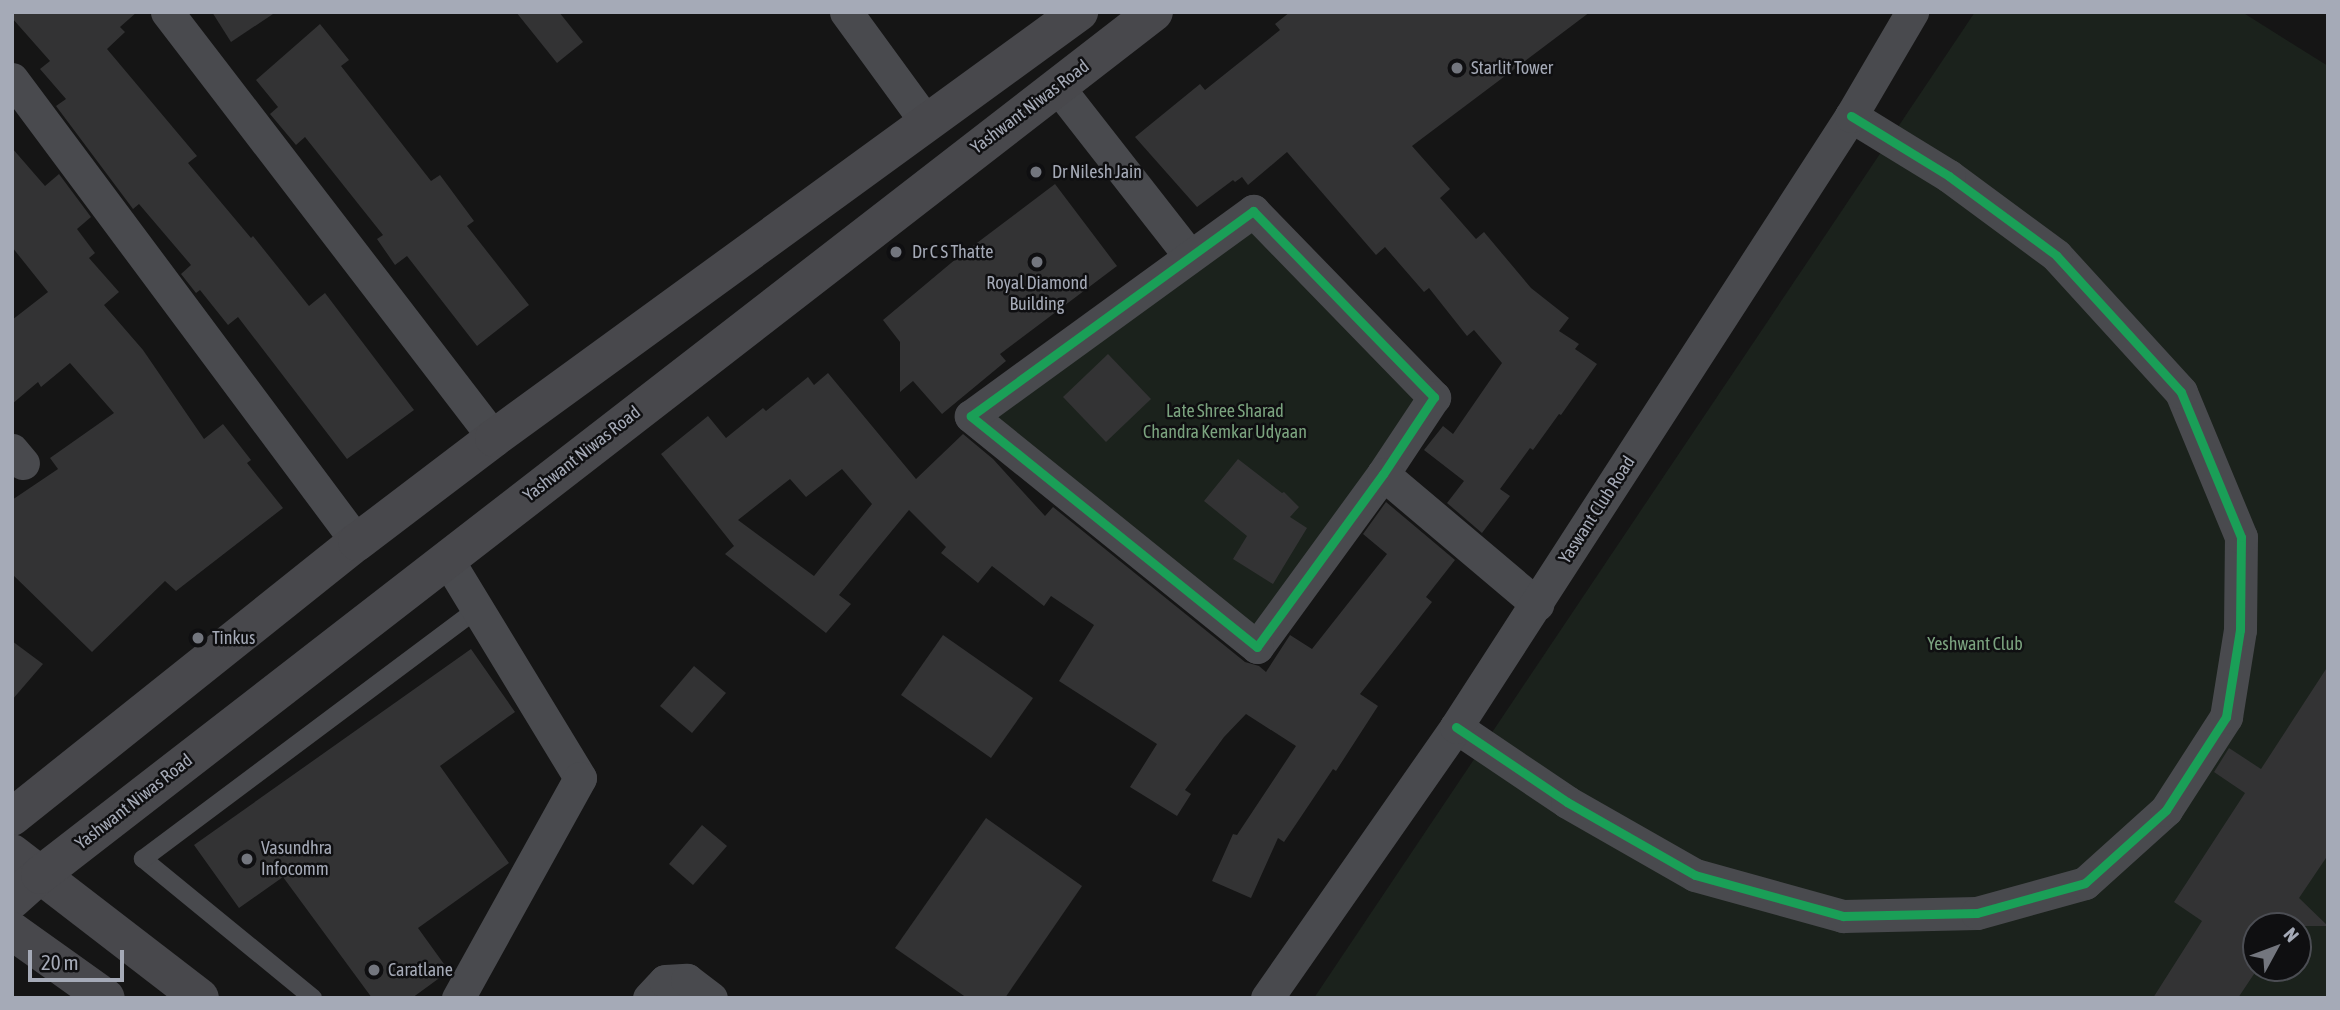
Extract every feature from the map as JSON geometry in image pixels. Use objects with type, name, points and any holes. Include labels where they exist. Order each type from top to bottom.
[{"type":"main road","points":[[12,817],[357,542],[494,438],[1079,12]]},
{"type":"main road","name":"Yashwant Niwas Road","points":[[14,927],[26,864],[447,559],[1154,12]]},
{"type":"main road","points":[[26,864],[200,998]]},
{"type":"main road","points":[[14,927],[106,998]]},
{"type":"street","points":[[167,12],[494,438]]},
{"type":"street","points":[[846,12],[928,123]]},
{"type":"street","name":"Yaswant Club Road","points":[[1267,998],[1457,727],[1851,116],[1912,12]]},
{"type":"street","points":[[12,79],[357,542]]},
{"type":"street","points":[[1057,86],[1190,256]]},
{"type":"street","points":[[1457,727],[1567,802],[1695,875],[1843,916],[1977,913],[2085,883],[2166,810],[2226,717],[2240,630],[2241,537],[2181,392],[2056,255],[1950,176],[1851,116]]},
{"type":"street","points":[[1253,211],[1434,397],[1382,474],[1257,647],[971,416],[1253,211]]},
{"type":"street","points":[[1382,474],[1537,604]]},
{"type":"street","points":[[447,559],[580,778],[458,998]]},
{"type":"street","points":[[649,998],[665,981],[687,980],[711,998]]},
{"type":"lane","points":[[313,998],[144,859],[477,609]]},
{"type":"green space","name":"Yeshwant Club","points":[[1975,12],[2242,12],[2328,66],[2328,998],[1314,998]]},
{"type":"green space","name":"Late Shree Sharad Chandra Kemkar Udyaan","points":[[1253,211],[1434,397],[1257,647],[971,416]]},
{"type":"building","points":[[12,12],[137,12],[120,27],[125,32],[107,49],[197,156],[188,163],[251,238],[253,236],[309,306],[325,293],[414,410],[347,459],[238,317],[228,325],[200,290],[196,293],[181,274],[191,265],[139,204],[133,209],[56,106],[66,99],[40,69],[50,61],[12,18]]},
{"type":"building","points":[[212,12],[276,12],[231,42]]},
{"type":"building","points":[[516,12],[559,12],[583,42],[557,63]]},
{"type":"building","points":[[1290,12],[1590,12],[1412,146],[1450,189],[1440,198],[1476,239],[1484,232],[1531,288],[1569,318],[1559,331],[1579,344],[1575,349],[1597,364],[1561,415],[1559,414],[1533,450],[1530,448],[1500,489],[1510,496],[1482,533],[1447,503],[1464,481],[1424,450],[1443,426],[1453,434],[1502,363],[1474,330],[1467,336],[1429,288],[1424,292],[1385,247],[1376,255],[1287,152],[1248,185],[1242,177],[1235,182],[1233,180],[1197,207],[1135,137],[1200,84],[1205,90],[1280,30],[1275,24]]},
{"type":"building","points":[[320,24],[349,60],[341,66],[431,181],[440,175],[474,221],[467,226],[529,305],[477,346],[407,256],[395,265],[377,239],[383,235],[305,137],[296,145],[270,114],[278,107],[256,80]]},
{"type":"building","points":[[12,148],[45,186],[59,174],[91,217],[77,229],[95,253],[89,258],[119,292],[104,305],[143,350],[204,439],[223,424],[251,460],[247,463],[283,508],[176,591],[165,581],[92,652],[12,574],[12,500],[58,469],[50,458],[114,413],[70,363],[41,387],[38,382],[12,404],[12,320],[48,292],[12,247]]},
{"type":"building","points":[[1055,184],[1117,266],[1000,354],[1006,361],[942,414],[913,381],[900,392],[900,342],[883,320],[957,258]]},
{"type":"building","points":[[1108,354],[1151,399],[1106,442],[1063,397]]},
{"type":"building","points":[[828,373],[916,479],[963,434],[993,459],[1045,516],[1053,507],[1245,662],[1259,666],[1266,672],[1290,635],[1312,649],[1387,554],[1363,534],[1386,502],[1455,560],[1426,597],[1432,602],[1360,694],[1378,706],[1336,771],[1333,769],[1284,842],[1278,838],[1251,898],[1212,881],[1233,834],[1237,835],[1296,746],[1246,714],[1224,737],[1185,790],[1191,794],[1177,816],[1130,787],[1157,744],[1059,681],[1094,625],[1051,596],[1044,606],[992,566],[978,583],[941,553],[946,547],[909,510],[839,595],[851,604],[826,633],[725,554],[734,546],[661,454],[708,416],[726,438],[763,408],[766,411],[808,377],[814,385]],"holes":[[[842,469],[872,504],[814,576],[738,520],[790,479],[806,497]]]},
{"type":"building","points":[[1238,459],[1284,492],[1299,507],[1290,517],[1307,528],[1273,584],[1233,559],[1247,536],[1204,501]]},
{"type":"building","points":[[943,635],[1033,698],[991,758],[901,695]]},
{"type":"building","points":[[12,641],[43,664],[12,700]]},
{"type":"building","points":[[471,649],[515,712],[440,766],[509,863],[418,928],[449,971],[412,998],[372,998],[283,877],[239,908],[194,845]]},
{"type":"building","points":[[694,666],[726,693],[692,733],[660,706]]},
{"type":"building","points":[[2328,666],[2328,855],[2299,898],[2328,926],[2312,926],[2312,912],[2242,912],[2242,982],[2249,982],[2238,998],[2153,998],[2202,921],[2174,902],[2245,793],[2214,772],[2229,748],[2261,769]]},
{"type":"building","points":[[986,818],[1082,886],[1005,998],[967,998],[895,948]]},
{"type":"building","points":[[702,825],[727,846],[693,885],[669,864]]},
{"type":"cycle path","points":[[1456,727],[1567,802],[1695,875],[1843,916],[1977,913],[2085,883],[2166,810],[2226,717],[2240,630],[2241,537],[2181,392],[2056,255],[1949,176],[1851,116]]},
{"type":"cycle path","points":[[1253,211],[1434,397],[1383,474],[1257,647],[971,416],[1253,211]]},
{"type":"place","name":"Starlit Tower","points":[[1457,68]]},
{"type":"place","name":"Dr Nilesh Jain","points":[[1036,172]]},
{"type":"place","name":"Dr C S Thatte","points":[[896,252]]},
{"type":"place","name":"Royal Diamond Building","points":[[1037,262]]},
{"type":"place","name":"Tinkus","points":[[198,638]]},
{"type":"place","name":"Vasundhra Infocomm","points":[[247,859]]},
{"type":"place","name":"Caratlane","points":[[374,970]]}]
